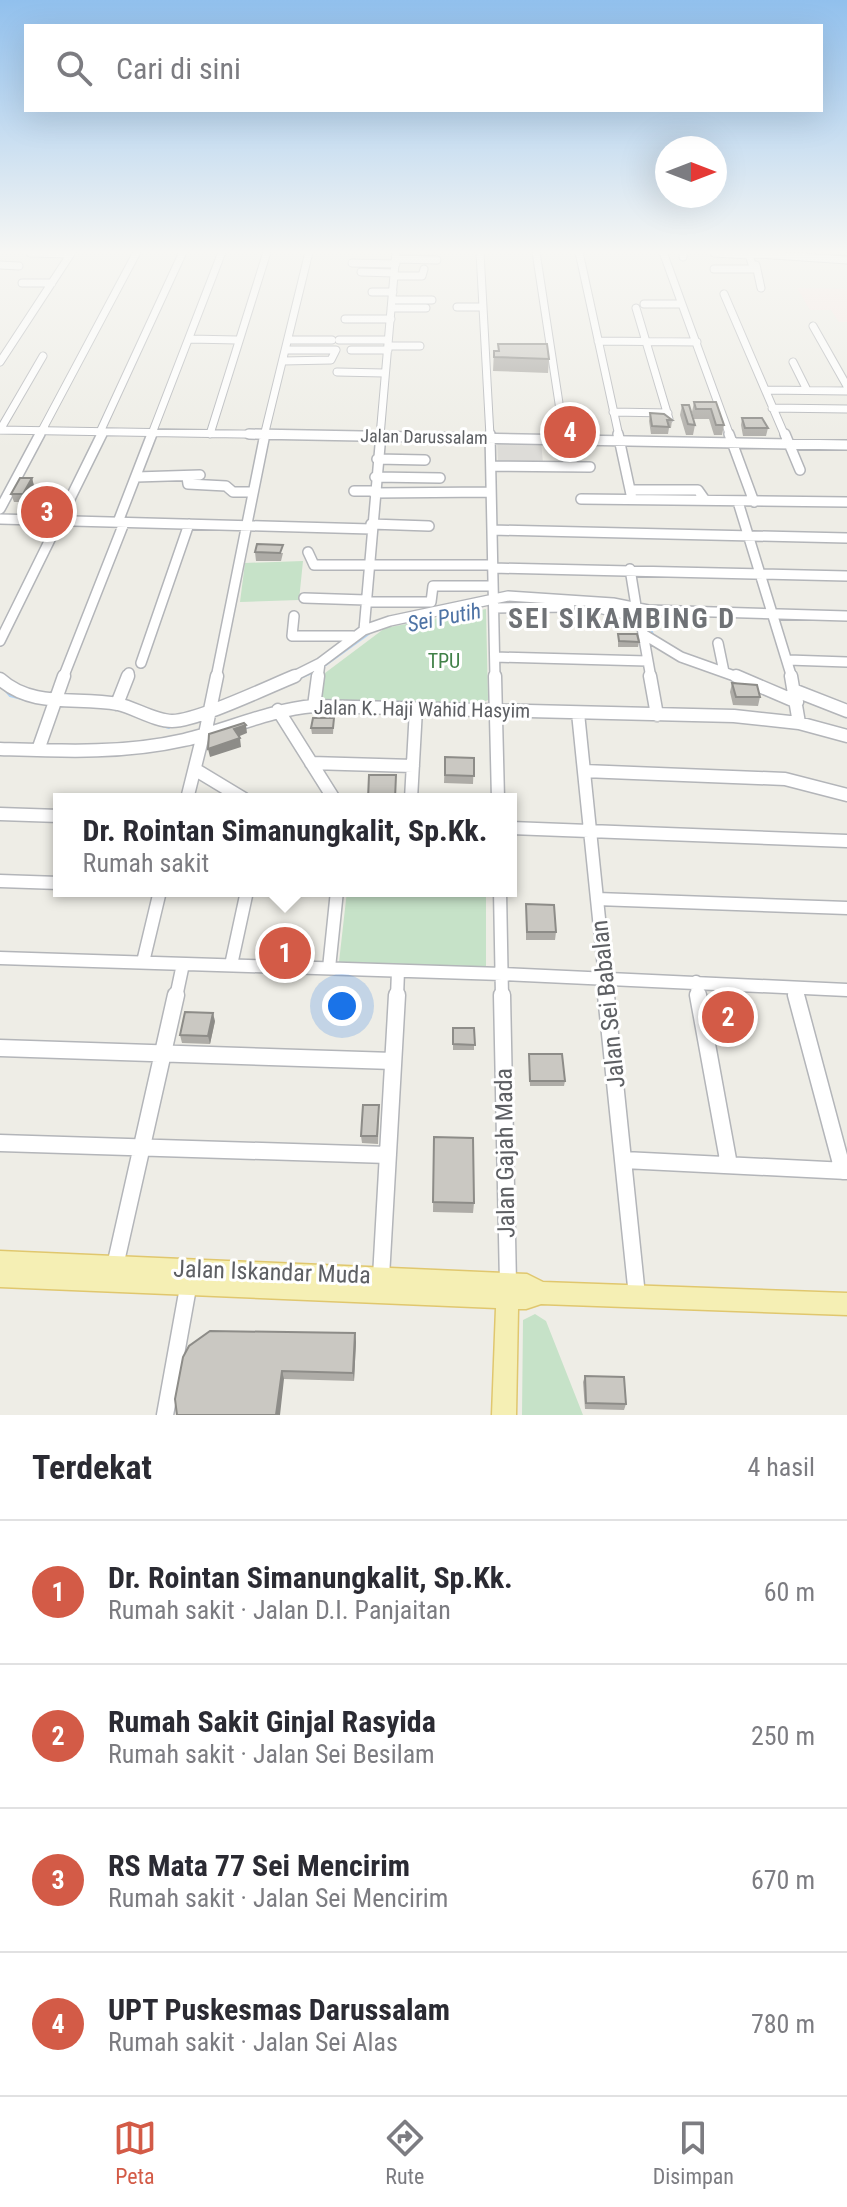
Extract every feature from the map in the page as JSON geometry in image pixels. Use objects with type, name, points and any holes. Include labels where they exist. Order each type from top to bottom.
[{"type":"main road","name":"Jalan Iskandar Muda","points":[[0,1262],[115,1266],[190,1277],[508,1290]]},
{"type":"main road","name":"Jalan Iskandar Muda","points":[[0,1276],[381,1277],[508,1290],[526,1298],[541,1293],[847,1304]]},
{"type":"main road","name":"Jalan Gajah Mada","points":[[504,1415],[508,1290]]},
{"type":"street","points":[[0,362],[29,318]]},
{"type":"street","points":[[0,509],[101,318]]},
{"type":"street","points":[[0,641],[153,318]]},
{"type":"street","points":[[38,750],[136,477],[198,318]]},
{"type":"street","points":[[210,434],[244,318]]},
{"type":"street","points":[[189,793],[204,735],[265,435],[294,318]]},
{"type":"street","points":[[484,318],[491,466],[498,793]]},
{"type":"street","points":[[546,318],[565,440]]},
{"type":"street","points":[[593,318],[631,494]]},
{"type":"street","points":[[613,412],[668,416],[642,318]]},
{"type":"street","points":[[687,318],[754,502]]},
{"type":"street","points":[[732,318],[800,470]]},
{"type":"street","points":[[0,679],[20,695],[54,703],[117,704],[168,721],[208,716],[319,668],[359,633],[370,564],[375,477],[391,319],[345,319]]},
{"type":"street","points":[[766,390],[847,388],[813,326]]},
{"type":"street","points":[[190,339],[237,340]]},
{"type":"street","points":[[289,340],[420,346]]},
{"type":"street","points":[[598,341],[697,342]]},
{"type":"street","points":[[351,350],[388,345]]},
{"type":"street","points":[[283,364],[330,361],[336,350],[286,350]]},
{"type":"street","points":[[0,430],[43,356]]},
{"type":"street","points":[[793,362],[807,390]]},
{"type":"street","points":[[283,364],[328,367]]},
{"type":"street","points":[[337,372],[384,373]]},
{"type":"street","points":[[772,408],[847,409]]},
{"type":"street","points":[[332,429],[380,432]]},
{"type":"street","name":"Jalan Darussalam","points":[[0,430],[265,435],[380,432],[565,440],[675,438],[847,444]]},
{"type":"street","points":[[377,459],[425,460]]},
{"type":"street","points":[[491,466],[590,467]]},
{"type":"street","points":[[136,477],[200,475]]},
{"type":"street","points":[[187,477],[188,484],[226,486],[237,493],[253,492]]},
{"type":"street","points":[[375,477],[440,478]]},
{"type":"street","points":[[354,491],[491,492]]},
{"type":"street","points":[[581,499],[631,494],[738,502],[847,502]]},
{"type":"street","points":[[738,502],[788,660],[797,696],[799,723]]},
{"type":"street","points":[[0,519],[246,526],[429,526]]},
{"type":"street","points":[[141,663],[189,524]]},
{"type":"street","points":[[492,530],[847,538]]},
{"type":"street","points":[[308,552],[312,564],[847,576]]},
{"type":"street","points":[[630,569],[657,715]]},
{"type":"street","points":[[304,598],[431,602],[433,586],[494,599],[636,612],[847,616]]},
{"type":"street","points":[[294,616],[292,636],[359,633],[390,621],[494,599]]},
{"type":"street","points":[[643,634],[674,654],[847,711]]},
{"type":"street","points":[[718,643],[724,669]]},
{"type":"street","points":[[495,657],[647,661]]},
{"type":"street","points":[[788,660],[847,662]]},
{"type":"street","points":[[314,706],[319,668]]},
{"type":"street","points":[[117,704],[129,673]]},
{"type":"street","name":"Jalan K. Haji Wahid Hasyim","points":[[0,749],[124,749],[204,735],[278,710],[314,706],[734,716],[799,723],[847,736]]},
{"type":"street","points":[[411,793],[416,709]]},
{"type":"street","points":[[278,710],[330,793]]},
{"type":"street","name":"Jalan Sei Babalan","points":[[578,713],[637,1296]]},
{"type":"street","points":[[311,763],[413,766]]},
{"type":"street","points":[[196,770],[234,793]]},
{"type":"street","points":[[584,771],[785,779],[847,795]]},
{"type":"street","points":[[0,815],[53,816]]},
{"type":"street","points":[[517,828],[847,841]]},
{"type":"street","points":[[0,881],[53,883]]},
{"type":"street","points":[[143,962],[159,897]]},
{"type":"street","points":[[231,965],[246,897]]},
{"type":"street","points":[[329,968],[336,897]]},
{"type":"street","name":"Jalan Gajah Mada","points":[[500,897],[508,1290]]},
{"type":"street","points":[[597,899],[847,908]]},
{"type":"street","points":[[0,958],[502,974],[847,990]]},
{"type":"street","points":[[115,1266],[183,964]]},
{"type":"street","points":[[381,1277],[398,971]]},
{"type":"street","points":[[696,982],[729,1165]]},
{"type":"street","points":[[624,1160],[845,1171],[794,989]]},
{"type":"street","points":[[0,1048],[393,1061]]},
{"type":"street","points":[[0,1143],[388,1155]]},
{"type":"street","points":[[165,1415],[190,1277]]},
{"type":"shaded area","points":[[497,440],[541,441],[543,463],[498,463]]},
{"type":"green space","points":[[303,561],[299,600],[240,602],[245,563]]},
{"type":"green space","name":"TPU","points":[[486,609],[488,700],[479,704],[317,702],[321,676],[385,628]]},
{"type":"green space","points":[[346,897],[486,897],[486,967],[339,962]]},
{"type":"green space","points":[[535,1314],[546,1321],[583,1415],[522,1415],[523,1320]]},
{"type":"building","points":[[498,344],[547,344],[549,359],[494,357],[494,351],[499,351]]},
{"type":"building","points":[[694,402],[716,402],[724,425],[716,425],[711,409],[696,409]]},
{"type":"building","points":[[682,405],[689,405],[695,425],[688,424]]},
{"type":"building","points":[[650,413],[664,414],[672,420],[667,420],[669,427],[652,426]]},
{"type":"building","points":[[742,418],[762,418],[768,428],[745,428]]},
{"type":"building","points":[[20,478],[32,478],[23,494],[11,494]]},
{"type":"building","points":[[39,503],[55,505],[53,508],[36,507]]},
{"type":"building","points":[[257,544],[283,545],[280,553],[255,552]]},
{"type":"building","points":[[618,634],[637,634],[639,642],[619,641]]},
{"type":"building","points":[[732,683],[757,685],[760,697],[736,697]]},
{"type":"building","points":[[313,718],[334,718],[333,728],[311,728]]},
{"type":"building","points":[[244,723],[246,725],[234,729],[240,738],[208,749],[209,734]]},
{"type":"building","points":[[445,757],[474,758],[474,776],[445,775]]},
{"type":"building","points":[[369,775],[396,775],[395,793],[368,793]]},
{"type":"building","points":[[526,904],[554,905],[556,932],[527,932]]},
{"type":"building","points":[[716,994],[739,994],[746,1023],[722,1023]]},
{"type":"building","points":[[185,1012],[213,1013],[208,1036],[180,1035]]},
{"type":"building","points":[[453,1028],[474,1028],[475,1045],[453,1044]]},
{"type":"building","points":[[529,1054],[562,1054],[565,1081],[530,1081]]},
{"type":"building","points":[[363,1105],[379,1105],[377,1136],[361,1136]]},
{"type":"building","points":[[434,1137],[473,1138],[474,1203],[433,1202]]},
{"type":"building","points":[[210,1331],[355,1333],[353,1373],[282,1371],[276,1415],[177,1415],[175,1399],[183,1357],[189,1346]]},
{"type":"building","points":[[585,1376],[624,1377],[626,1404],[586,1403]]},
{"type":"waterway","name":"Sei Putih","points":[[496,603],[526,602]]},
{"type":"waterway","name":"Sei Putih","points":[[406,622],[466,609]]},
{"type":"waterway","name":"Sei Putih","points":[[639,612],[647,619],[654,637]]},
{"type":"waterway","name":"Sei Putih","points":[[323,667],[373,631]]},
{"type":"waterway","name":"Sei Putih","points":[[298,679],[314,672]]},
{"type":"waterway","name":"Sei Putih","points":[[4,689],[10,696],[37,703]]},
{"type":"waterway","name":"Sei Putih","points":[[159,725],[169,728]]},
{"type":"place","name":"UPT Puskesmas Darussalam","points":[[570,432]]},
{"type":"place","name":"RS Mata 77 Sei Mencirim","points":[[47,512]]},
{"type":"place","name":"Dr. Rointan Simanungkalit, Sp.Kk.","points":[[285,953]]},
{"type":"place","name":"Rumah Sakit Ginjal Rasyida","points":[[728,1017]]},
{"type":"district","name":"SEI SIKAMBING D","points":[[622,618]]}]
